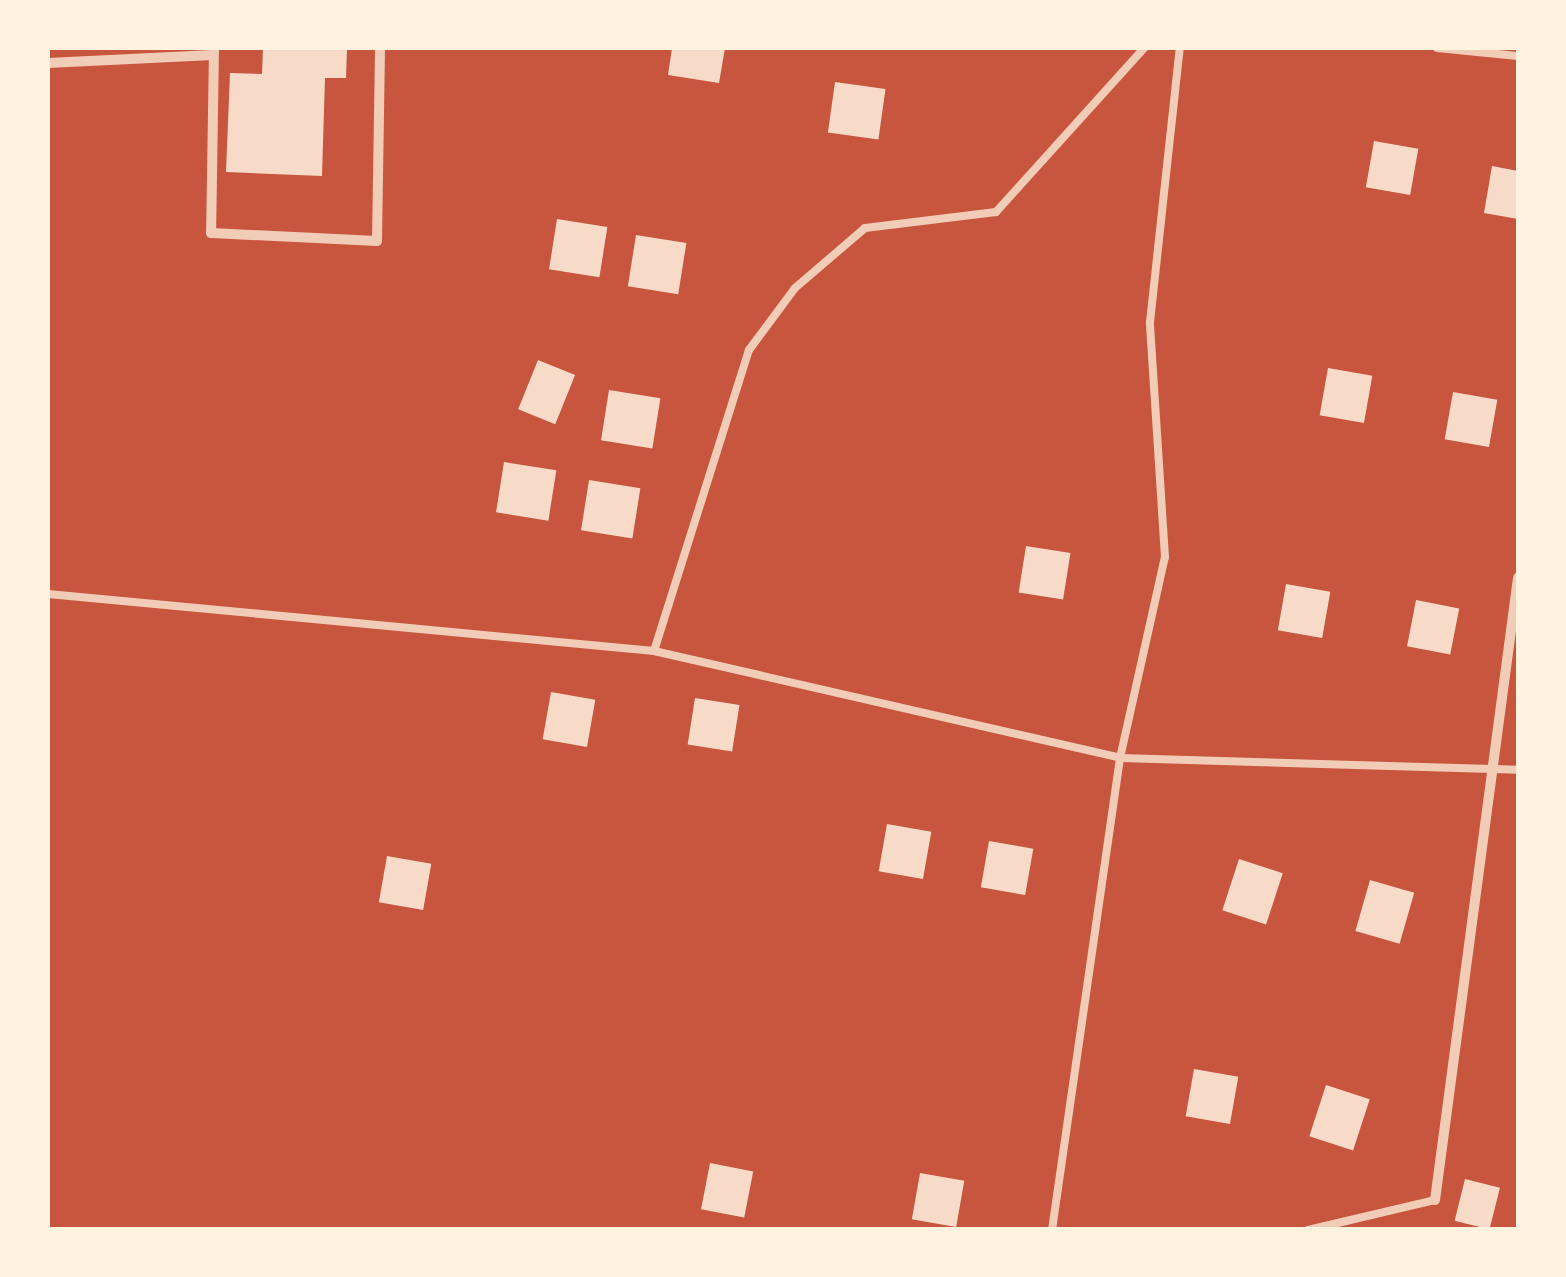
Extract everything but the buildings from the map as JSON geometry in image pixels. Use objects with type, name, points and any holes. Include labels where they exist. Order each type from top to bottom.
[{"type":"street","points":[[48,63],[214,51],[211,233],[378,241],[380,48]]},
{"type":"street","points":[[1435,1200],[1518,578]]},
{"type":"lane","points":[[654,651],[749,350],[795,288],[865,228],[996,212],[1144,48]]},
{"type":"lane","points":[[1052,1230],[1120,758],[1165,557],[1150,322],[1180,48]]},
{"type":"lane","points":[[1436,48],[1518,56]]},
{"type":"lane","points":[[48,594],[654,651],[1120,758],[1518,770]]},
{"type":"lane","points":[[1308,1230],[1435,1200]]}]
